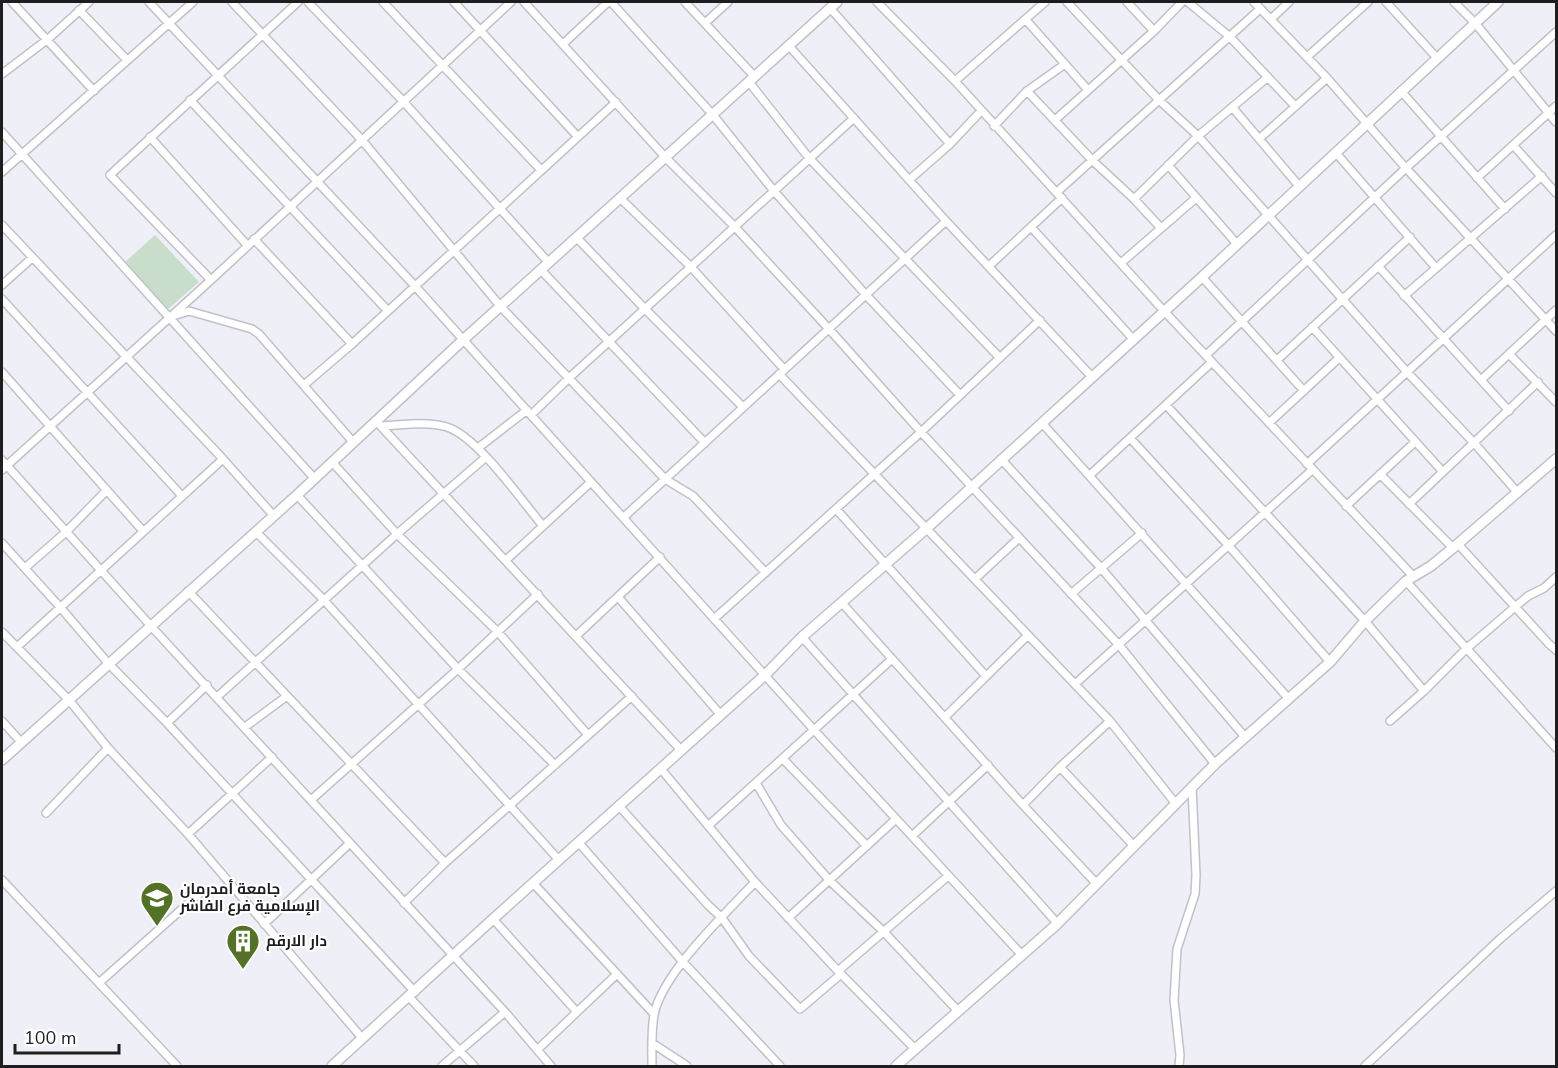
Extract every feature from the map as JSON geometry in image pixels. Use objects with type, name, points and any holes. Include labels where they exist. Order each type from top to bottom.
[{"type":"street","points":[[12,2],[94,91]]},
{"type":"street","points":[[2,74],[48,39],[89,2]]},
{"type":"street","points":[[149,2],[318,180],[814,730],[1021,954]]},
{"type":"street","points":[[2,172],[193,2]]},
{"type":"street","points":[[232,2],[361,139],[501,306],[665,479],[693,496],[765,572]]},
{"type":"street","points":[[211,280],[110,175],[298,2]]},
{"type":"street","points":[[308,2],[402,100],[498,209],[608,342],[705,443]]},
{"type":"street","points":[[383,2],[541,170]]},
{"type":"street","points":[[454,2],[578,137]]},
{"type":"street","points":[[511,2],[402,100],[211,280],[50,427],[3,465],[207,685],[505,1012],[551,1066]]},
{"type":"street","points":[[524,2],[666,158],[735,227],[830,329],[921,432],[1119,645],[1215,764]]},
{"type":"street","points":[[563,44],[610,2],[713,115],[774,191],[866,295],[960,395]]},
{"type":"street","points":[[685,2],[752,80],[809,158],[1000,358]]},
{"type":"street","points":[[705,23],[728,2]]},
{"type":"street","points":[[877,2],[955,81],[1346,506],[1466,649],[1557,748]]},
{"type":"street","points":[[955,81],[1046,2]]},
{"type":"street","points":[[1067,2],[1159,100],[1198,136],[1407,372],[1518,493]]},
{"type":"street","points":[[1127,2],[1154,31]]},
{"type":"street","points":[[1055,120],[1122,61],[1182,2]]},
{"type":"street","points":[[1188,2],[1230,37],[1295,106]]},
{"type":"street","points":[[1254,2],[1327,78],[1406,168],[1557,332]]},
{"type":"street","points":[[1271,20],[1288,2]]},
{"type":"street","points":[[1307,57],[1368,2]]},
{"type":"street","points":[[1386,2],[1437,58]]},
{"type":"street","points":[[1454,2],[1475,23],[1557,122]]},
{"type":"street","points":[[332,1066],[765,675],[802,637],[927,528],[1498,2]]},
{"type":"street","points":[[2,760],[353,442],[379,423],[463,340],[834,5],[950,144]]},
{"type":"street","points":[[1057,192],[1260,9]]},
{"type":"street","points":[[79,10],[127,60]]},
{"type":"street","points":[[1026,20],[1088,90]]},
{"type":"street","points":[[1206,356],[1406,168],[1557,32]]},
{"type":"street","points":[[789,46],[946,221],[1092,377]]},
{"type":"street","points":[[994,126],[1027,91],[1065,64]]},
{"type":"street","points":[[1134,199],[1198,136],[1268,77]]},
{"type":"street","points":[[1259,139],[1327,78]]},
{"type":"street","points":[[1027,91],[1161,228]]},
{"type":"street","points":[[1401,91],[1505,210]]},
{"type":"street","points":[[190,100],[291,205],[388,311]]},
{"type":"street","points":[[304,385],[352,344],[616,102]]},
{"type":"street","points":[[1477,178],[1557,106]]},
{"type":"street","points":[[1233,108],[1299,186]]},
{"type":"street","points":[[909,180],[950,144],[981,111]]},
{"type":"street","points":[[478,448],[529,412],[569,378],[854,118]]},
{"type":"street","points":[[2,132],[314,478]]},
{"type":"street","points":[[150,137],[247,245]]},
{"type":"street","points":[[1514,146],[1557,193]]},
{"type":"street","points":[[1336,153],[1436,268]]},
{"type":"street","points":[[1168,165],[1237,244]]},
{"type":"street","points":[[1404,296],[1542,176]]},
{"type":"street","points":[[989,266],[1062,198]]},
{"type":"street","points":[[1121,263],[1196,198]]},
{"type":"street","points":[[621,199],[691,267],[874,474],[1110,722],[1176,804]]},
{"type":"street","points":[[624,517],[946,221]]},
{"type":"street","points":[[2,225],[274,516]]},
{"type":"street","points":[[1031,227],[1133,339]]},
{"type":"street","points":[[1307,464],[1557,235]]},
{"type":"street","points":[[1277,360],[1410,237]]},
{"type":"street","points":[[577,238],[744,407]]},
{"type":"street","points":[[254,239],[352,344]]},
{"type":"street","points":[[2,285],[32,258]]},
{"type":"street","points":[[1378,266],[1509,411]]},
{"type":"street","points":[[1202,277],[1304,391]]},
{"type":"street","points":[[2,299],[182,496]]},
{"type":"street","points":[[1482,379],[1557,310]]},
{"type":"street","points":[[169,317],[189,311],[252,329],[353,442]]},
{"type":"street","points":[[714,619],[921,432],[1040,320]]},
{"type":"street","points":[[1312,327],[1443,472]]},
{"type":"street","points":[[1509,354],[1557,402]]},
{"type":"street","points":[[1269,423],[1339,358]]},
{"type":"street","points":[[1090,475],[1212,362]]},
{"type":"street","points":[[2,372],[143,531]]},
{"type":"street","points":[[1409,504],[1538,382]]},
{"type":"street","points":[[1166,405],[1365,621],[1424,691]]},
{"type":"street","points":[[379,423],[442,426],[459,433],[478,448],[543,526]]},
{"type":"street","points":[[379,423],[681,750]]},
{"type":"street","points":[[1042,423],[1289,699]]},
{"type":"street","points":[[1130,438],[1229,546],[1330,662]]},
{"type":"street","points":[[1346,506],[1415,442]]},
{"type":"street","points":[[217,697],[323,599],[486,457]]},
{"type":"street","points":[[17,647],[223,459]]},
{"type":"street","points":[[1000,459],[1101,568],[1245,737]]},
{"type":"street","points":[[896,1066],[1057,923],[1215,764],[1330,662],[1365,621],[1409,579],[1431,566],[1456,546],[1557,459]]},
{"type":"street","points":[[332,462],[397,534],[497,632],[588,735]]},
{"type":"street","points":[[1075,684],[1266,514],[1312,470]]},
{"type":"street","points":[[1380,474],[1409,504],[1456,546],[1557,650]]},
{"type":"street","points":[[506,560],[591,482]]},
{"type":"street","points":[[25,568],[66,532],[107,490]]},
{"type":"street","points":[[297,495],[458,669],[555,765]]},
{"type":"street","points":[[836,509],[986,676]]},
{"type":"street","points":[[256,532],[323,599],[559,861]]},
{"type":"street","points":[[1071,594],[1142,533]]},
{"type":"street","points":[[975,579],[1019,538]]},
{"type":"street","points":[[2,543],[108,663],[167,723],[311,880],[474,1066]]},
{"type":"street","points":[[576,636],[660,557]]},
{"type":"street","points":[[1390,721],[1466,649],[1515,607],[1557,577]]},
{"type":"street","points":[[188,591],[445,863]]},
{"type":"street","points":[[311,800],[458,669],[537,594]]},
{"type":"street","points":[[618,597],[720,714]]},
{"type":"street","points":[[842,603],[1096,884]]},
{"type":"street","points":[[2,632],[69,700],[108,748],[188,834],[362,1038]]},
{"type":"street","points":[[945,717],[1028,635]]},
{"type":"street","points":[[802,637],[1057,923]]},
{"type":"street","points":[[708,826],[853,696],[891,658]]},
{"type":"street","points":[[167,723],[207,685]]},
{"type":"street","points":[[245,727],[287,696]]},
{"type":"street","points":[[404,903],[445,863],[632,696]]},
{"type":"street","points":[[2,721],[21,742]]},
{"type":"street","points":[[1023,805],[1060,766],[1110,722]]},
{"type":"street","points":[[46,813],[108,748]]},
{"type":"street","points":[[188,834],[272,757]]},
{"type":"street","points":[[783,759],[867,846]]},
{"type":"street","points":[[912,836],[988,765]]},
{"type":"street","points":[[1060,766],[1134,846]]},
{"type":"street","points":[[661,769],[755,882],[915,1049]]},
{"type":"street","points":[[756,783],[781,825],[830,881],[884,932],[958,1011]]},
{"type":"street","points":[[1179,1066],[1180,1054],[1174,1000],[1177,949],[1195,894],[1196,875],[1192,787]]},
{"type":"street","points":[[619,806],[722,918],[749,956],[800,1008],[948,876]]},
{"type":"street","points":[[788,918],[896,819]]},
{"type":"street","points":[[264,924],[350,843]]},
{"type":"street","points":[[579,843],[683,962],[780,1066]]},
{"type":"street","points":[[2,880],[177,1066]]},
{"type":"street","points":[[652,1066],[654,1014],[661,998],[683,962],[755,882]]},
{"type":"street","points":[[533,883],[654,1014]]},
{"type":"street","points":[[1365,1066],[1500,939],[1557,891]]},
{"type":"street","points":[[100,982],[201,892]]},
{"type":"street","points":[[493,919],[577,1012]]},
{"type":"street","points":[[537,1050],[617,974]]},
{"type":"street","points":[[442,1066],[505,1012]]},
{"type":"street","points":[[652,1043],[687,1066]]},
{"type":"green space","points":[[155,235],[199,282],[167,310],[124,263]]},
{"type":"place","name":"جامعة أمدرمان الإسلامية فرع الفاشر","points":[[157,927]]},
{"type":"place","name":"دار الارقم","points":[[243,970]]}]
